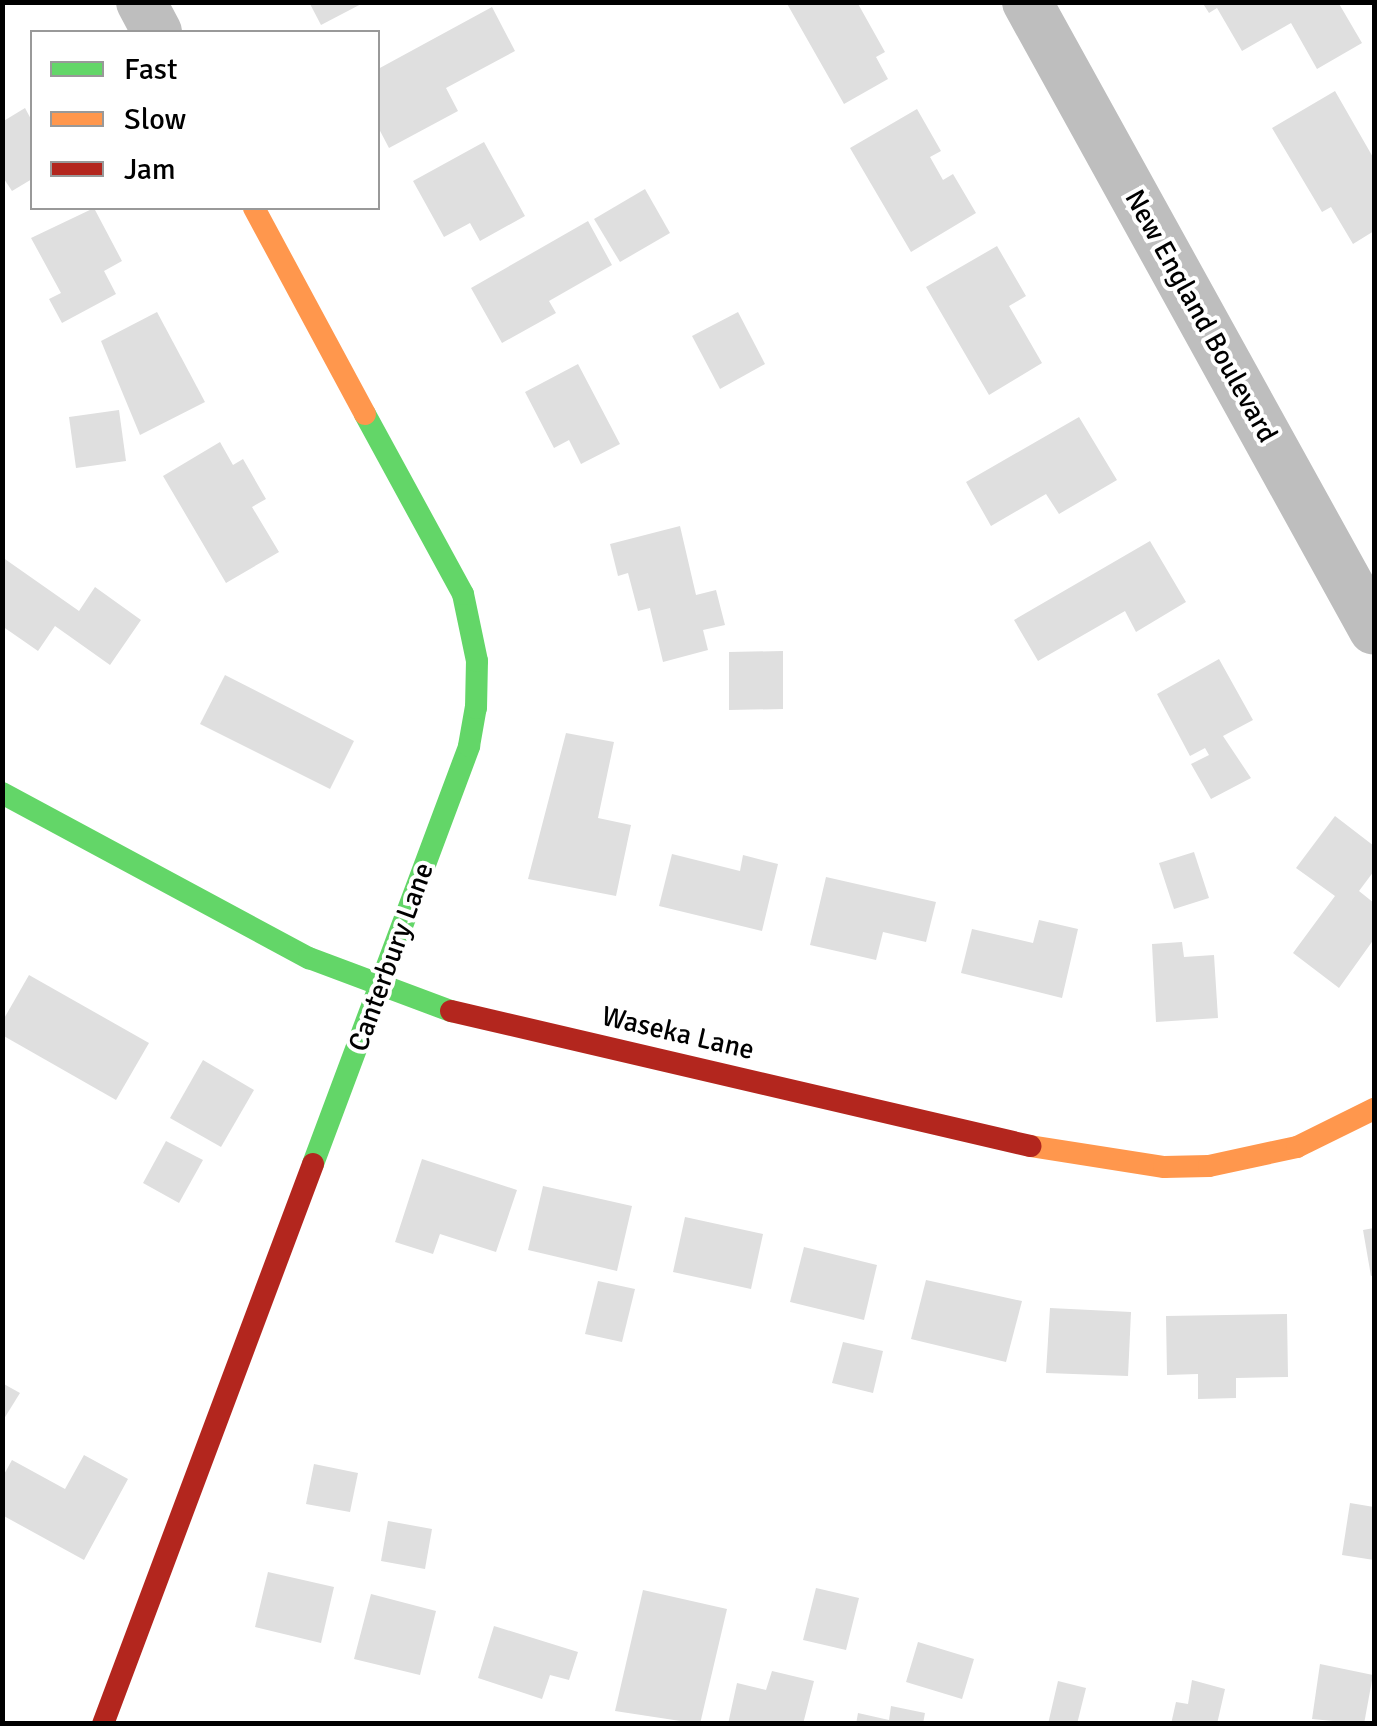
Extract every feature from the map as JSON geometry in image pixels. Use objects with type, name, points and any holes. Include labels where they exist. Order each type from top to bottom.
[{"type":"street","points":[[141,2],[157,30]]},
{"type":"street","name":"New England Boulevard","points":[[1027,2],[1374,630]]},
{"type":"street","name":"Canterbury Lane","points":[[104,1724],[469,746],[476,708],[471,624],[444,552],[255,210]]},
{"type":"street","name":"Waseka Lane","points":[[2,792],[309,958],[454,1012],[1126,1164],[1209,1166],[1253,1159],[1297,1147],[1374,1109]]},
{"type":"building","points":[[309,2],[365,2],[321,25]]},
{"type":"building","points":[[786,2],[857,2],[885,52],[876,57],[888,79],[844,104]]},
{"type":"building","points":[[1202,2],[1338,2],[1362,43],[1317,69],[1291,23],[1242,51],[1217,8],[1209,13]]},
{"type":"building","points":[[492,7],[515,51],[446,88],[458,111],[389,148],[380,131],[380,68]]},
{"type":"building","points":[[1335,91],[1374,159],[1374,231],[1353,244],[1331,207],[1322,212],[1272,128]]},
{"type":"building","points":[[25,108],[30,117],[30,180],[12,191],[2,176],[2,122]]},
{"type":"building","points":[[917,109],[941,151],[930,157],[943,180],[953,174],[976,213],[911,252],[850,148]]},
{"type":"building","points":[[484,142],[525,216],[480,241],[470,223],[444,237],[413,181]]},
{"type":"building","points":[[645,189],[670,233],[620,262],[594,219]]},
{"type":"building","points":[[95,210],[122,261],[104,271],[116,294],[62,323],[49,299],[61,293],[31,238]]},
{"type":"building","points":[[588,221],[612,265],[549,301],[556,313],[502,343],[471,288]]},
{"type":"building","points":[[997,246],[1026,296],[1009,306],[1042,363],[989,395],[926,287]]},
{"type":"building","points":[[157,312],[205,402],[140,435],[101,341]]},
{"type":"building","points":[[738,312],[765,364],[720,389],[692,336]]},
{"type":"building","points":[[578,364],[620,444],[581,464],[569,440],[554,448],[525,392]]},
{"type":"building","points":[[119,410],[126,461],[76,468],[69,417]]},
{"type":"building","points":[[1079,417],[1117,480],[1059,514],[1046,494],[991,526],[966,482]]},
{"type":"building","points":[[220,442],[233,465],[243,459],[266,499],[252,507],[279,552],[226,583],[163,476]]},
{"type":"building","points":[[680,526],[696,595],[716,590],[725,625],[703,630],[708,650],[663,662],[650,608],[638,611],[628,573],[618,576],[610,544]]},
{"type":"building","points":[[1150,541],[1186,602],[1136,632],[1125,611],[1038,661],[1014,620]]},
{"type":"building","points":[[2,557],[79,611],[95,587],[141,620],[110,665],[55,626],[38,651],[2,626]]},
{"type":"building","points":[[783,651],[783,709],[729,710],[729,652]]},
{"type":"building","points":[[1219,659],[1253,720],[1223,736],[1251,778],[1211,799],[1191,764],[1209,755],[1205,748],[1190,756],[1157,694]]},
{"type":"building","points":[[225,675],[354,741],[330,789],[200,724]]},
{"type":"building","points":[[566,733],[614,742],[598,818],[631,825],[616,896],[528,879]]},
{"type":"building","points":[[1335,816],[1374,846],[1374,871],[1359,891],[1374,903],[1374,939],[1339,988],[1293,953],[1335,896],[1296,868]]},
{"type":"building","points":[[1194,852],[1209,898],[1174,909],[1159,863]]},
{"type":"building","points":[[672,854],[740,871],[743,855],[778,864],[762,931],[659,906]]},
{"type":"building","points":[[826,877],[936,902],[926,942],[883,932],[876,960],[810,945]]},
{"type":"building","points":[[1039,920],[1078,929],[1062,998],[961,973],[972,929],[1033,943]]},
{"type":"building","points":[[1182,942],[1184,957],[1214,955],[1218,1018],[1156,1022],[1152,944]]},
{"type":"building","points":[[29,975],[149,1043],[116,1100],[2,1035],[2,1022]]},
{"type":"building","points":[[203,1060],[254,1090],[221,1147],[170,1118]]},
{"type":"building","points":[[166,1141],[203,1160],[179,1203],[143,1183]]},
{"type":"building","points":[[422,1159],[517,1190],[496,1252],[440,1234],[433,1254],[395,1242]]},
{"type":"building","points":[[543,1186],[632,1206],[617,1271],[528,1250]]},
{"type":"building","points":[[685,1217],[763,1234],[751,1289],[673,1272]]},
{"type":"building","points":[[1374,1228],[1374,1275],[1371,1276],[1363,1230]]},
{"type":"building","points":[[804,1247],[877,1265],[864,1320],[790,1302]]},
{"type":"building","points":[[926,1280],[1022,1301],[1006,1362],[911,1339]]},
{"type":"building","points":[[598,1281],[635,1289],[622,1342],[585,1334]]},
{"type":"building","points":[[1050,1308],[1131,1312],[1128,1376],[1046,1373]]},
{"type":"building","points":[[1287,1314],[1288,1377],[1236,1378],[1236,1398],[1198,1399],[1198,1374],[1167,1375],[1166,1316]]},
{"type":"building","points":[[843,1342],[883,1351],[873,1393],[832,1383]]},
{"type":"building","points":[[2,1383],[20,1393],[2,1422]]},
{"type":"building","points":[[84,1455],[128,1479],[84,1560],[2,1515],[2,1478],[12,1460],[65,1489]]},
{"type":"building","points":[[314,1464],[358,1473],[350,1512],[306,1504]]},
{"type":"building","points":[[1350,1503],[1374,1507],[1374,1560],[1342,1555]]},
{"type":"building","points":[[388,1521],[432,1529],[425,1569],[381,1561]]},
{"type":"building","points":[[268,1572],[334,1587],[321,1643],[255,1627]]},
{"type":"building","points":[[816,1588],[859,1598],[846,1650],[803,1640]]},
{"type":"building","points":[[643,1590],[727,1609],[700,1724],[615,1711]]},
{"type":"building","points":[[371,1594],[436,1611],[420,1675],[354,1659]]},
{"type":"building","points":[[494,1626],[578,1652],[569,1680],[550,1675],[542,1699],[478,1678]]},
{"type":"building","points":[[918,1642],[974,1659],[962,1699],[906,1682]]},
{"type":"building","points":[[1320,1664],[1373,1675],[1364,1724],[1312,1719]]},
{"type":"building","points":[[772,1671],[814,1681],[803,1724],[728,1724],[737,1683],[766,1690]]},
{"type":"building","points":[[1192,1680],[1225,1689],[1217,1724],[1171,1724],[1176,1702],[1188,1704]]},
{"type":"building","points":[[1058,1681],[1086,1688],[1077,1724],[1048,1724]]},
{"type":"building","points":[[891,1706],[925,1713],[923,1724],[856,1724],[858,1713],[889,1720]]},
{"type":"traffic: fast","points":[[313,1164],[469,746],[476,708],[477,661],[463,594],[365,414]]},
{"type":"traffic: fast","points":[[2,793],[309,958],[451,1011]]},
{"type":"traffic: slow","points":[[255,210],[365,414]]},
{"type":"traffic: slow","points":[[1030,1146],[1164,1167],[1209,1166],[1297,1147],[1374,1109]]},
{"type":"traffic: jam","points":[[451,1011],[1030,1146]]},
{"type":"traffic: jam","points":[[103,1724],[313,1164]]}]
